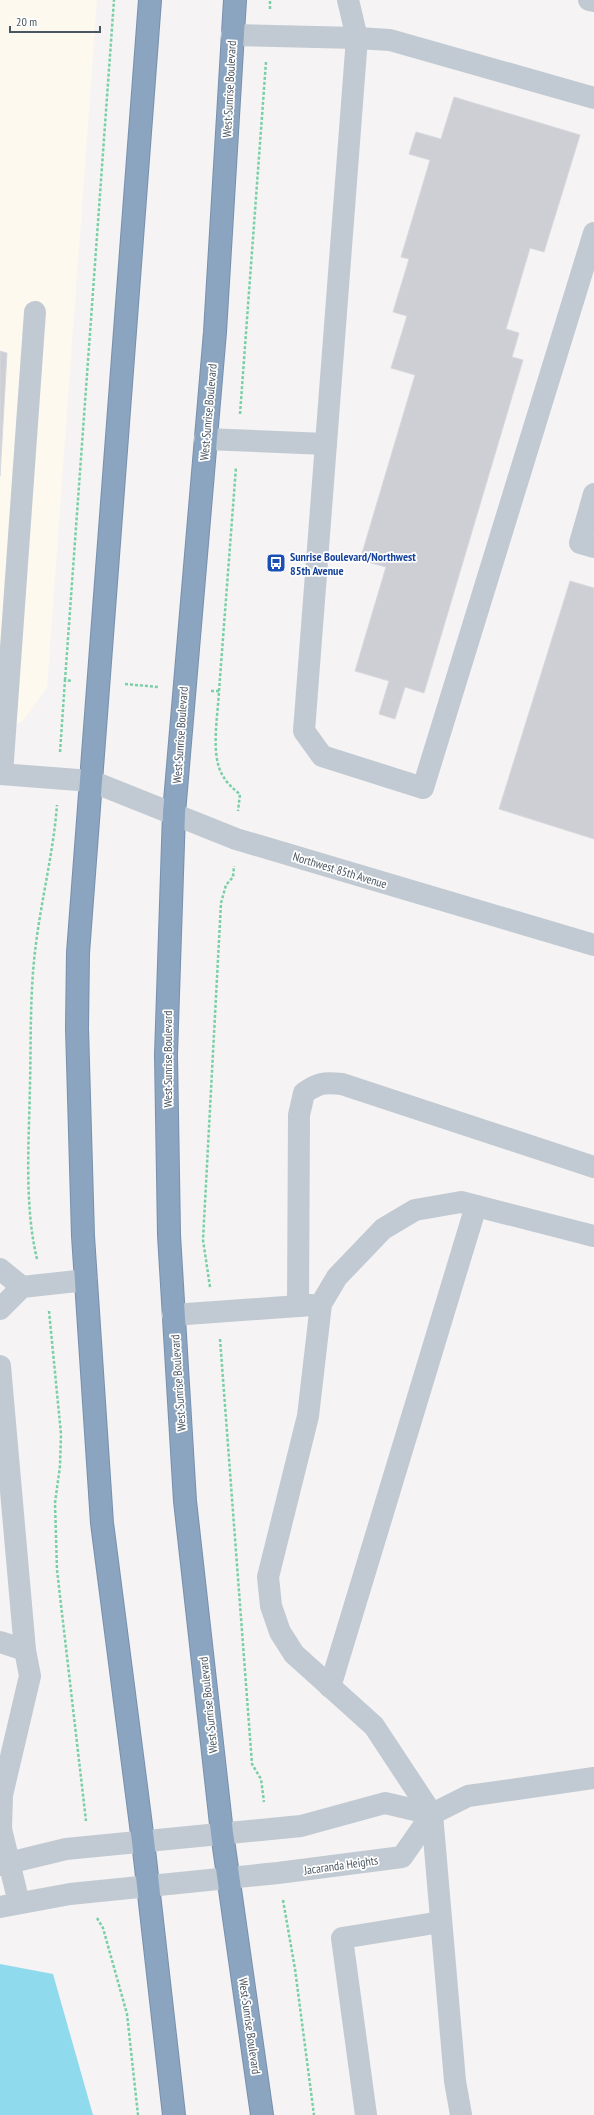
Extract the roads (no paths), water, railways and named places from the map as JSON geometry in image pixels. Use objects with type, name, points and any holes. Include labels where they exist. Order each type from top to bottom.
[{"type":"highway","points":[[150,0],[78,953],[77,1028],[86,1280],[102,1523],[143,1841],[174,2115]]},
{"type":"highway","name":"West Sunrise Boulevard","points":[[235,0],[215,332],[174,813],[166,1055],[169,1235],[185,1500],[222,1833],[262,2115]]},
{"type":"street","points":[[348,0],[357,38],[304,731],[322,756],[423,788],[594,233]]},
{"type":"street","points":[[589,0],[594,1]]},
{"type":"street","points":[[232,35],[390,40],[594,98]]},
{"type":"street","points":[[1,774],[3,710],[35,312]]},
{"type":"street","points":[[205,439],[326,444]]},
{"type":"street","points":[[594,494],[580,542],[594,547]]},
{"type":"street","name":"Northwest 85th Avenue","points":[[1,774],[91,781],[236,839],[594,945]]},
{"type":"street","points":[[298,1306],[299,1115],[304,1093],[317,1084],[330,1082],[342,1084],[594,1167]]},
{"type":"street","points":[[460,2115],[455,2081],[432,1814],[374,1726],[294,1654],[280,1632],[271,1606],[268,1578],[308,1416],[321,1304],[337,1277],[383,1229],[415,1210],[461,1202],[594,1236]]},
{"type":"street","points":[[330,1687],[476,1206]]},
{"type":"street","points":[[0,1269],[22,1287]]},
{"type":"street","points":[[0,1309],[22,1287],[86,1280]]},
{"type":"street","points":[[173,1315],[321,1304]]},
{"type":"street","points":[[0,1366],[25,1650],[30,1676],[2,1795],[1,1829],[9,1905]]},
{"type":"street","points":[[0,1642],[25,1650]]},
{"type":"street","name":"Jacaranda Heights","points":[[9,1905],[70,1894],[229,1878],[402,1856],[432,1814],[468,1796],[594,1778]]},
{"type":"street","points":[[4,1864],[66,1849],[301,1826],[385,1802],[432,1814]]},
{"type":"street","points":[[366,2115],[342,1938],[441,1922]]},
{"type":"water","points":[[0,1964],[53,1974],[93,2115],[0,2115]]},
{"type":"place","name":"Sunrise Boulevard/Northwest 85th Avenue","points":[[276,563]]}]
